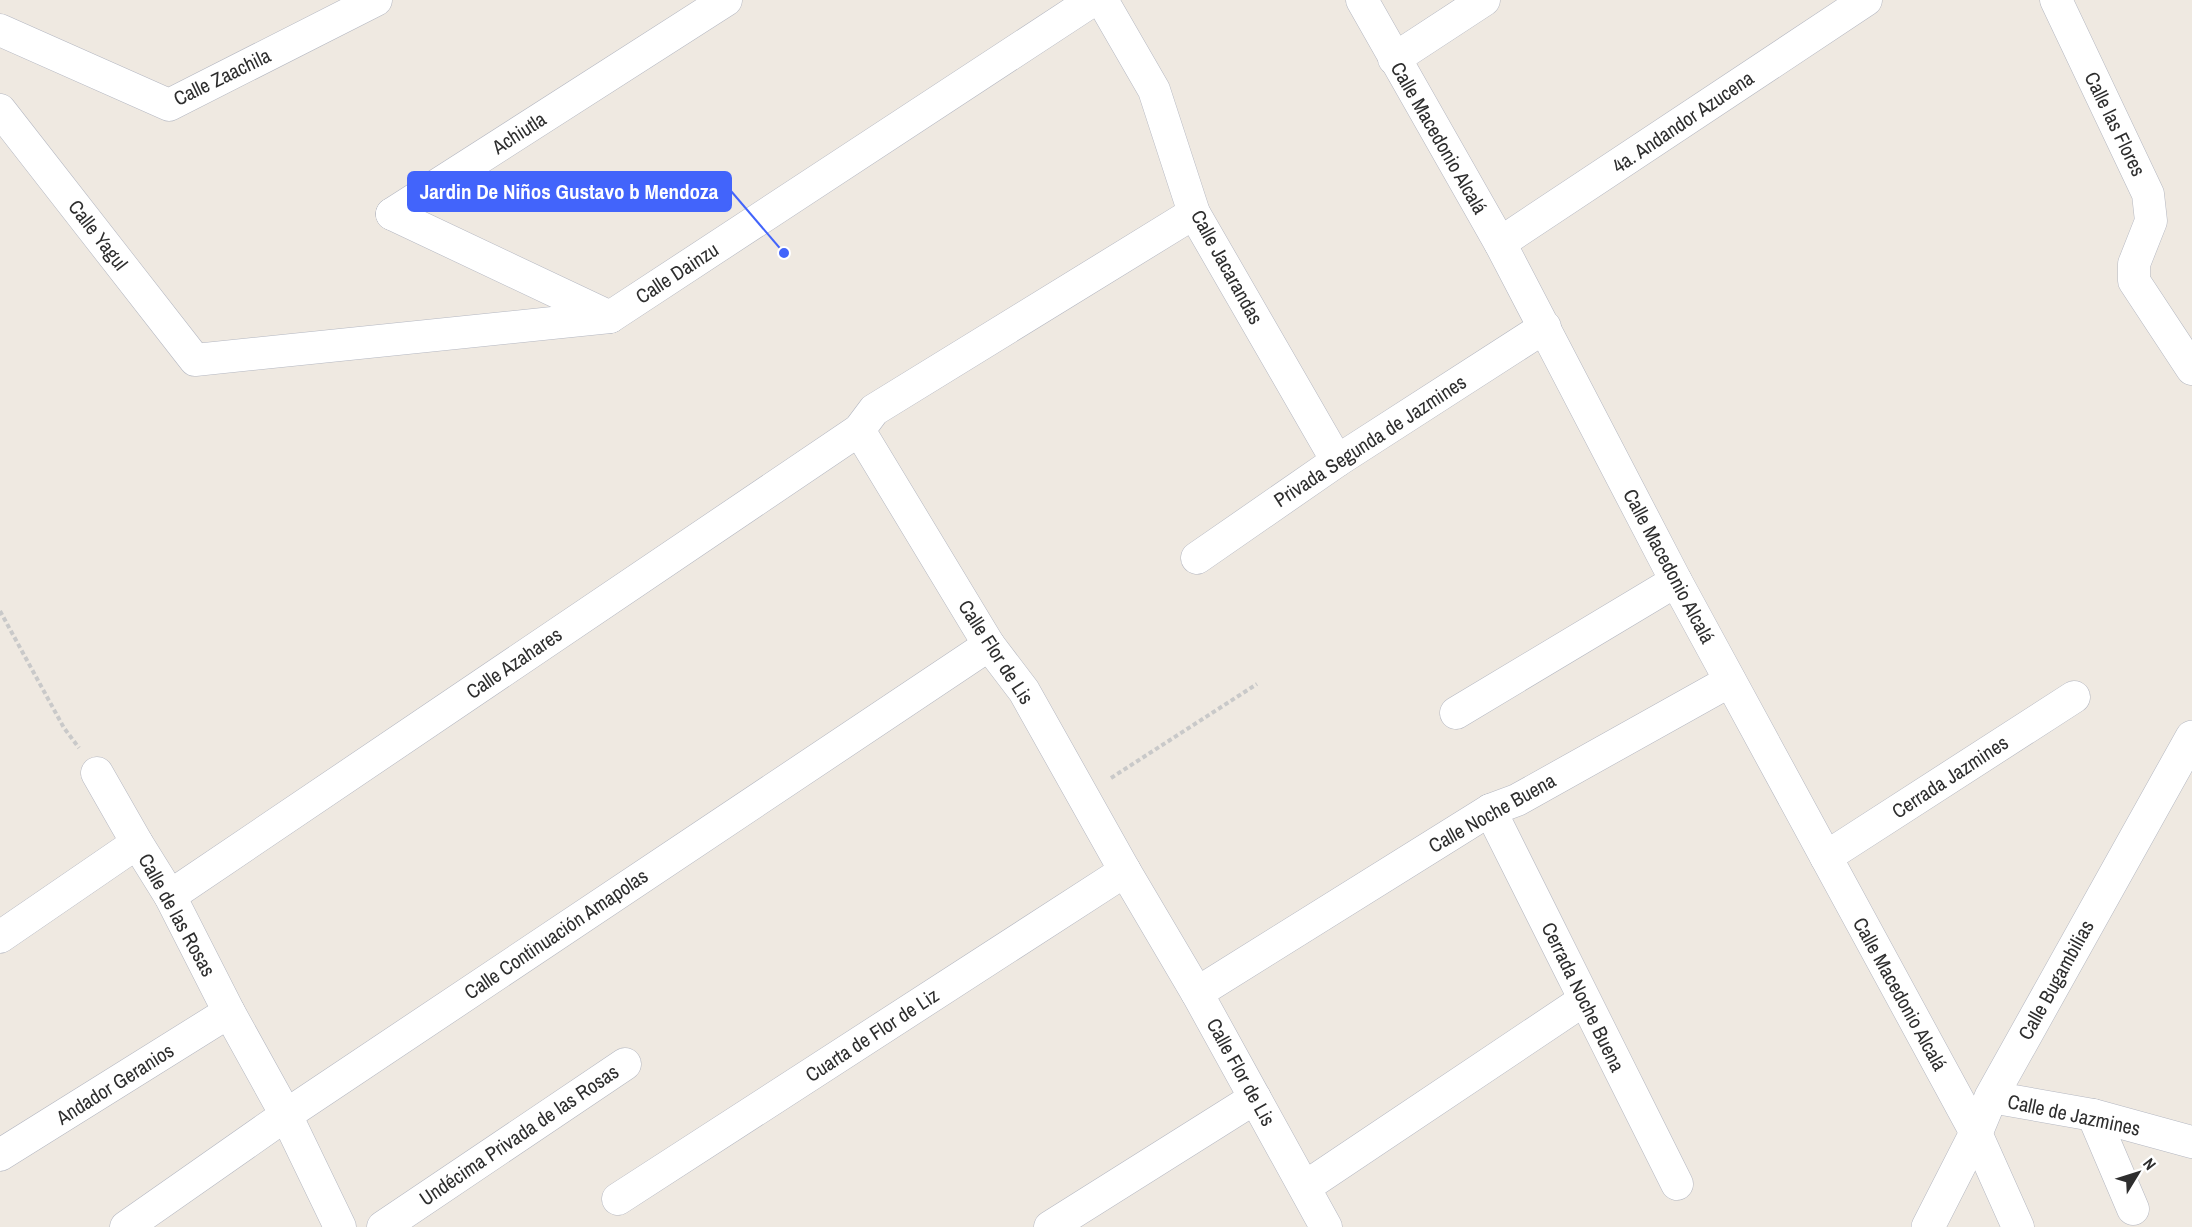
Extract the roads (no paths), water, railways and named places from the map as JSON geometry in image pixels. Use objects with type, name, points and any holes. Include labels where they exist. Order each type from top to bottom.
[{"type":"street","name":"Calle Zaachila","points":[[0,30],[170,105],[376,0]]},
{"type":"street","name":"Achiutla","points":[[610,317],[392,214],[726,0]]},
{"type":"street","name":"Calle Dainzu","points":[[195,360],[610,317],[1093,0]]},
{"type":"street","name":"Calle Jacarandas","points":[[1102,0],[1154,90],[1194,213],[1337,461]]},
{"type":"street","name":"Calle Macedonio Alcalá","points":[[1362,0],[1500,243],[1676,581],[1976,1133],[2018,1227]]},
{"type":"street","points":[[1394,59],[1484,0]]},
{"type":"street","name":"4a. Andandor Azucena","points":[[1500,243],[1866,0]]},
{"type":"street","name":"Calle las Flores","points":[[2056,0],[2148,194],[2151,221],[2136,267],[2192,369]]},
{"type":"street","name":"Calle Yagul","points":[[0,110],[195,360]]},
{"type":"street","points":[[859,430],[874,410],[1194,213]]},
{"type":"street","name":"Privada Segunda de Jazmines","points":[[1197,558],[1337,461],[1545,327]]},
{"type":"street","name":"Calle Flor de Lis","points":[[859,430],[989,645],[1024,691],[1125,871],[1197,993],[1326,1227]]},
{"type":"street","name":"Calle Azahares","points":[[170,896],[859,430]]},
{"type":"street","points":[[1456,713],[1676,581]]},
{"type":"street","name":"Calle Continuación Amapolas","points":[[126,1227],[286,1115],[989,645]]},
{"type":"street","name":"Calle Noche Buena","points":[[1197,993],[1490,810],[1517,800],[1730,681]]},
{"type":"street","name":"Cerrada Jazmines","points":[[1826,857],[2074,697]]},
{"type":"street","name":"Calle Bugambilias","points":[[1928,1227],[1976,1133],[1991,1097],[2192,737]]},
{"type":"street","name":"Calle de las Rosas","points":[[97,772],[170,896],[229,1012],[286,1115],[340,1227]]},
{"type":"street","name":"Cerrada Noche Buena","points":[[1490,810],[1677,1184]]},
{"type":"street","points":[[0,937],[137,843]]},
{"type":"street","name":"Cuarta de Flor de Liz","points":[[618,1199],[1125,871]]},
{"type":"street","points":[[1305,1187],[1584,1000]]},
{"type":"street","name":"Andador Geranios","points":[[0,1155],[229,1012]]},
{"type":"street","name":"Undécima Privada de las Rosas","points":[[383,1227],[625,1064]]},
{"type":"street","name":"Calle de Jazmines","points":[[1991,1097],[2093,1115],[2192,1142]]},
{"type":"street","points":[[1050,1227],[1255,1098]]},
{"type":"street","points":[[2093,1115],[2133,1209]]},
{"type":"place","name":"Jardin De Niños Gustavo b Mendoza","points":[[784,253]]}]
